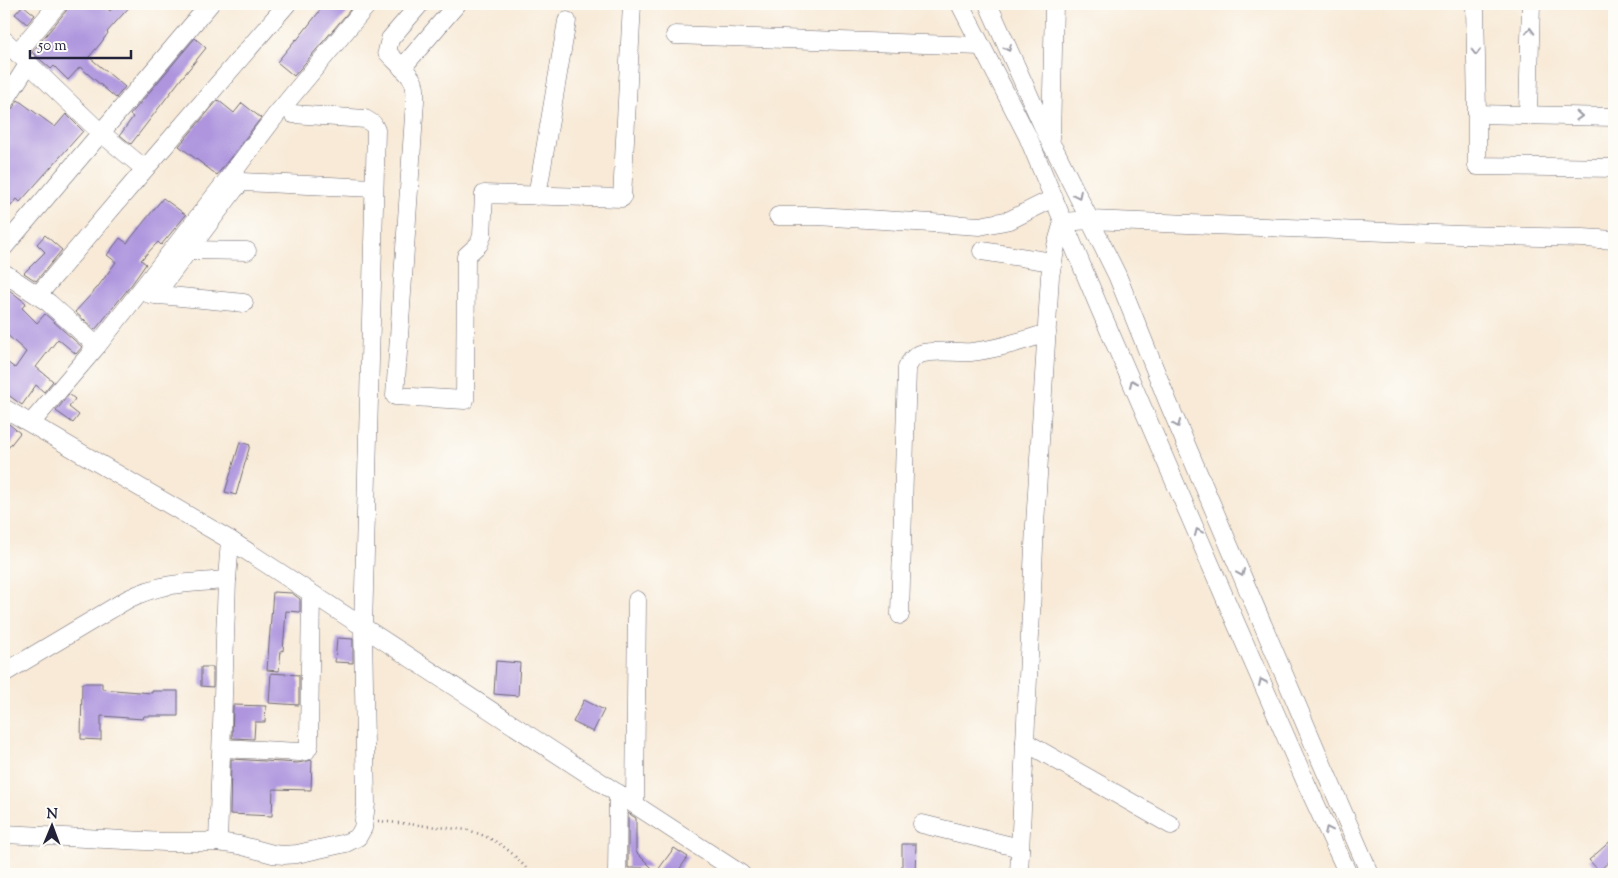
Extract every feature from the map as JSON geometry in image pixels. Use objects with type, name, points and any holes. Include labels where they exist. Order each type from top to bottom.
[{"type":"street","points":[[4,102],[23,58],[58,4]]},
{"type":"street","points":[[4,247],[210,4]]},
{"type":"street","points":[[38,295],[144,169],[288,4]]},
{"type":"street","points":[[31,423],[97,346],[232,175],[276,116],[368,4]]},
{"type":"street","points":[[420,4],[390,39],[387,52],[410,74],[415,85],[395,396],[464,400],[466,256],[479,244],[482,236],[484,194],[622,198],[632,4]]},
{"type":"street","points":[[402,68],[457,4]]},
{"type":"street","points":[[960,4],[1028,137],[1303,776],[1348,874]]},
{"type":"street","points":[[988,4],[1051,144],[1117,275],[1168,402],[1370,874]]},
{"type":"street","points":[[1040,164],[1051,144],[1054,4]]},
{"type":"street","points":[[1475,4],[1478,166],[1614,168]]},
{"type":"street","points":[[1528,114],[1531,4]]},
{"type":"street","points":[[537,196],[567,21]]},
{"type":"street","points":[[675,35],[981,46]]},
{"type":"street","points":[[4,40],[101,133],[144,169]]},
{"type":"street","points":[[4,834],[165,842],[218,842],[239,845],[273,854],[297,854],[346,843],[358,837],[364,828],[363,628],[376,130],[373,124],[365,119],[293,114]]},
{"type":"street","points":[[1477,114],[1614,117]]},
{"type":"street","points":[[244,303],[152,294],[242,182],[374,188]]},
{"type":"street","points":[[778,216],[817,216],[980,226],[1010,220],[1054,198]]},
{"type":"street","points":[[1063,222],[1090,220],[1614,240]]},
{"type":"street","points":[[1018,874],[1047,333],[1052,262],[1063,222]]},
{"type":"street","points":[[189,250],[247,251]]},
{"type":"street","points":[[982,251],[1052,262]]},
{"type":"street","points":[[4,273],[49,303],[97,346]]},
{"type":"street","points":[[900,615],[907,368],[911,360],[918,355],[928,353],[989,350],[1047,333]]},
{"type":"street","points":[[4,408],[230,540],[742,874]]},
{"type":"street","points":[[218,842],[230,540]]},
{"type":"street","points":[[4,673],[128,599],[145,591],[177,584],[227,580]]},
{"type":"street","points":[[222,748],[299,752],[306,751],[309,746],[311,594]]},
{"type":"street","points":[[634,804],[637,600]]},
{"type":"street","points":[[1025,742],[1171,825]]},
{"type":"street","points":[[617,874],[618,793]]},
{"type":"street","points":[[922,824],[1020,848]]},
{"type":"path","points":[[365,820],[468,830],[505,847],[531,874]]},
{"type":"building","points":[[68,4],[101,4],[110,11],[117,4],[132,4],[107,32],[101,43],[89,57],[125,87],[116,98],[80,67],[68,80],[54,66],[51,69],[32,52],[66,11]]},
{"type":"building","points":[[325,4],[343,4],[350,10],[294,76],[277,62]]},
{"type":"building","points":[[23,5],[35,15],[27,24],[15,14]]},
{"type":"building","points":[[195,38],[206,48],[131,144],[120,135],[133,117],[130,115]]},
{"type":"building","points":[[18,100],[55,127],[66,114],[83,131],[20,202],[17,199],[4,214],[4,120],[9,113],[7,112],[13,108]]},
{"type":"building","points":[[218,100],[234,113],[242,103],[261,118],[217,175],[179,146]]},
{"type":"building","points":[[163,198],[186,215],[161,245],[158,242],[141,260],[146,264],[95,330],[75,312],[97,288],[116,262],[107,255],[120,238],[127,243]]},
{"type":"building","points":[[45,235],[62,250],[36,281],[24,273],[45,252],[37,244]]},
{"type":"building","points":[[4,286],[26,303],[22,308],[37,323],[45,314],[82,347],[76,354],[58,339],[36,367],[53,381],[44,392],[36,385],[22,405],[4,392],[4,360],[15,368],[26,352],[4,332]]},
{"type":"building","points":[[69,394],[75,399],[69,407],[79,415],[73,423],[56,411]]},
{"type":"building","points":[[4,420],[20,433],[4,453]]},
{"type":"building","points":[[240,442],[250,445],[236,495],[225,492]]},
{"type":"building","points":[[273,592],[292,593],[300,599],[300,612],[286,611],[283,651],[281,650],[279,671],[267,670]]},
{"type":"building","points":[[337,638],[353,639],[353,663],[335,662]]},
{"type":"building","points":[[496,661],[520,663],[518,696],[494,694]]},
{"type":"building","points":[[201,667],[213,667],[213,687],[201,686]]},
{"type":"building","points":[[271,673],[299,675],[299,705],[269,703]]},
{"type":"building","points":[[82,683],[102,683],[102,689],[152,693],[152,691],[178,691],[178,716],[144,716],[143,719],[101,716],[101,740],[81,739]]},
{"type":"building","points":[[584,700],[604,710],[593,732],[573,722]]},
{"type":"building","points":[[233,705],[266,706],[265,722],[255,722],[254,739],[232,738]]},
{"type":"building","points":[[231,759],[298,763],[312,760],[311,790],[273,789],[272,816],[230,814]]},
{"type":"building","points":[[628,813],[636,818],[636,852],[652,868],[628,868]]},
{"type":"building","points":[[1614,838],[1614,857],[1599,871],[1589,860]]},
{"type":"building","points":[[902,844],[916,844],[915,874],[902,874]]},
{"type":"building","points":[[674,848],[688,857],[676,874],[655,874]]}]
